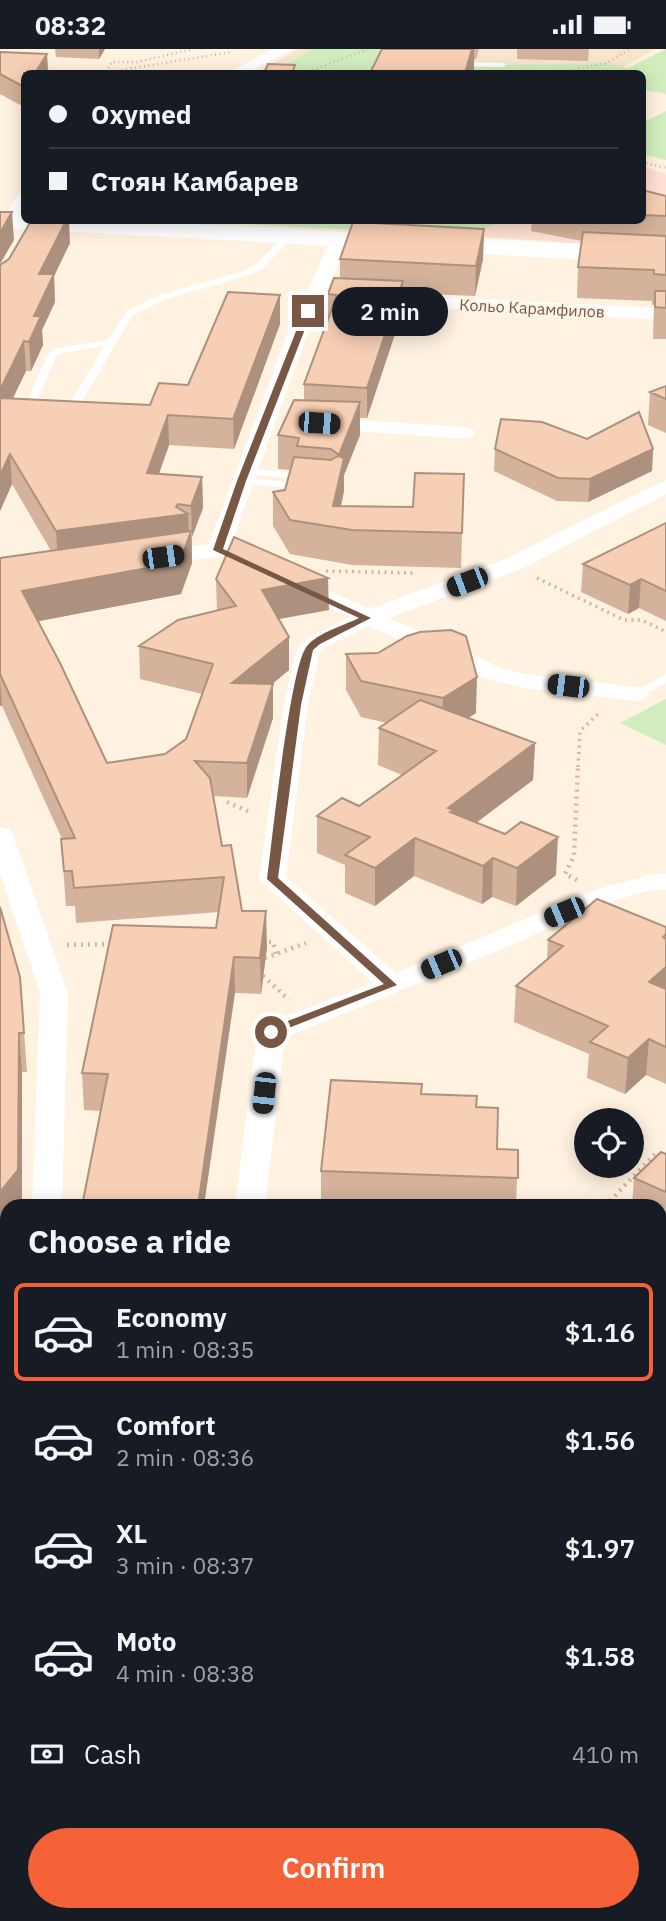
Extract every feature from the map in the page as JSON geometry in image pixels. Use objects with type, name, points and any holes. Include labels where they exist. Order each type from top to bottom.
[{"type":"street","points":[[242,70],[285,49]]},
{"type":"street","points":[[21,211],[17,228],[289,236],[666,256]]},
{"type":"street","points":[[218,550],[243,476],[340,239]]},
{"type":"street","name":"Кольо Карамфилов","points":[[314,297],[666,314]]},
{"type":"street","points":[[265,420],[465,433]]},
{"type":"street","points":[[392,985],[272,879],[296,705],[309,649],[317,642],[367,618],[511,565],[666,486]]},
{"type":"street","points":[[136,561],[218,550],[240,559]]},
{"type":"street","points":[[275,575],[496,674],[524,681],[636,694]]},
{"type":"street","points":[[0,835],[54,993],[47,1199]]},
{"type":"street","points":[[251,1199],[271,1032],[392,985],[604,896],[657,881],[666,882]]},
{"type":"lane","points":[[447,64],[502,65]]},
{"type":"lane","points":[[55,421],[68,416],[130,313],[163,297],[249,272],[260,266],[289,236]]},
{"type":"lane","points":[[35,419],[25,414],[52,356],[68,347],[111,342]]},
{"type":"lane","points":[[243,476],[310,477]]},
{"type":"lane","points":[[243,476],[318,487]]},
{"type":"lane","points":[[636,694],[666,678]]},
{"type":"path","points":[[107,70],[112,62],[137,62],[193,49]]},
{"type":"path","points":[[312,70],[369,49]]},
{"type":"path","points":[[571,70],[607,63],[630,49]]},
{"type":"path","points":[[122,70],[233,51]]},
{"type":"path","points":[[39,70],[42,62]]},
{"type":"path","points":[[646,163],[666,168]]},
{"type":"path","points":[[315,571],[421,573]]},
{"type":"path","points":[[566,592],[624,620],[642,620],[666,632]]},
{"type":"path","points":[[565,874],[574,856],[580,731]]},
{"type":"path","points":[[227,802],[251,812]]},
{"type":"path","points":[[265,958],[333,933]]},
{"type":"path","points":[[260,943],[273,942],[276,954]]},
{"type":"path","points":[[38,946],[127,943]]},
{"type":"path","points":[[612,1199],[657,1151]]},
{"type":"shaded area","points":[[299,49],[655,49],[618,70],[260,70]]},
{"type":"shaded area","points":[[646,168],[666,174],[666,249],[470,236],[496,224],[646,224]]},
{"type":"green space","points":[[312,49],[383,49],[378,61],[502,65],[607,63],[628,68],[666,49],[666,94],[646,90],[646,70],[278,70]]},
{"type":"green space","points":[[666,111],[666,160],[646,155],[646,121]]},
{"type":"green space","points":[[247,224],[496,224],[470,236]]},
{"type":"green space","points":[[666,699],[666,745],[620,723]]},
{"type":"building","points":[[382,49],[472,49],[466,70],[372,70]]},
{"type":"building","points":[[0,52],[47,54],[37,70],[21,70],[21,85],[0,74]]},
{"type":"building","points":[[268,64],[295,65],[293,70],[265,70]]},
{"type":"building","points":[[646,191],[666,196],[666,216],[646,215]]},
{"type":"building","points":[[0,212],[12,212],[0,233]]},
{"type":"building","points":[[29,224],[64,224],[39,274],[54,274],[34,316],[41,316],[29,342],[24,341],[0,390],[0,265],[9,259]]},
{"type":"building","points":[[352,224],[484,229],[476,266],[340,259]]},
{"type":"building","points":[[583,232],[666,236],[666,275],[654,274],[654,270],[578,267]]},
{"type":"building","points":[[334,278],[403,281],[367,388],[304,384],[337,295],[328,294]]},
{"type":"building","points":[[655,291],[666,291],[666,308],[655,307]]},
{"type":"building","points":[[228,292],[280,295],[233,419],[168,415],[147,473],[202,477],[191,506],[178,504],[176,507],[188,514],[56,531],[10,454],[0,475],[0,398],[150,405],[159,383],[188,385]]},
{"type":"building","points":[[666,386],[666,399],[650,392]]},
{"type":"building","points":[[294,400],[360,402],[339,455],[331,449],[297,446],[299,438],[278,435]]},
{"type":"building","points":[[639,412],[653,449],[590,479],[558,478],[495,449],[501,419],[542,422],[587,439]]},
{"type":"building","points":[[338,456],[344,458],[333,506],[413,507],[415,473],[464,474],[462,533],[352,530],[290,520],[273,492],[285,490],[294,457],[331,460]]},
{"type":"building","points":[[666,523],[666,591],[641,579],[630,585],[583,564]]},
{"type":"building","points":[[191,531],[180,562],[22,591],[60,663],[107,763],[165,754],[186,739],[213,664],[139,646],[178,620],[236,606],[216,579],[234,537],[328,578],[262,590],[289,637],[232,683],[273,684],[247,763],[195,761],[210,778],[222,846],[231,845],[242,911],[266,911],[260,958],[234,957],[199,1199],[83,1199],[108,1074],[82,1073],[113,925],[216,928],[224,877],[74,888],[72,871],[64,871],[61,839],[75,838],[0,674],[0,558]]},
{"type":"building","points":[[451,630],[466,636],[477,677],[443,698],[361,681],[346,654],[378,653],[407,636],[420,632]]},
{"type":"building","points":[[420,700],[535,743],[448,808],[453,810],[450,812],[505,834],[521,822],[558,837],[517,868],[493,858],[483,866],[415,838],[375,868],[345,855],[370,837],[317,816],[342,798],[359,806],[436,751],[379,728]]},
{"type":"building","points":[[597,899],[666,927],[663,937],[666,939],[666,967],[649,982],[666,989],[666,1047],[649,1039],[628,1058],[590,1042],[608,1026],[516,986],[563,946],[548,940]]},
{"type":"building","points":[[0,907],[20,977],[24,1033],[19,1033],[18,1170],[0,1192]]},
{"type":"building","points":[[331,1080],[422,1084],[421,1094],[477,1096],[476,1107],[498,1108],[497,1149],[518,1150],[518,1178],[321,1171]]},
{"type":"building","points":[[661,1152],[666,1154],[666,1192],[634,1178],[644,1178],[644,1168]]},
{"type":"route","points":[[271,1032],[392,985],[272,879],[296,705],[309,649],[317,642],[367,618],[218,550],[241,481],[308,311]]}]
